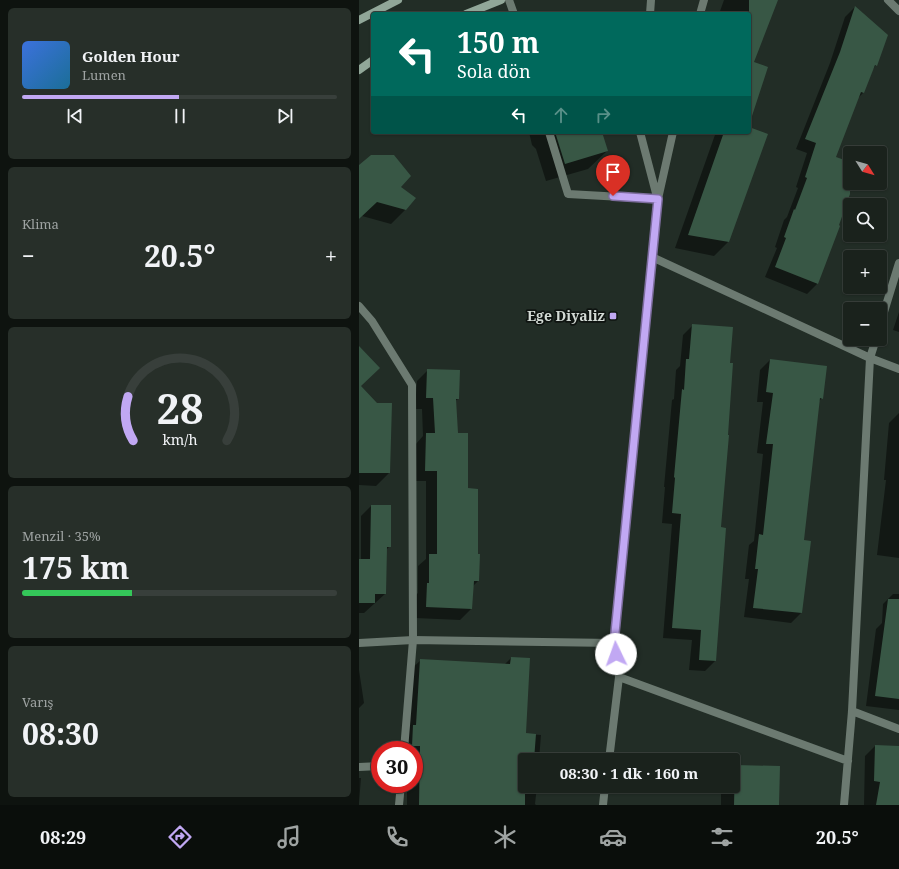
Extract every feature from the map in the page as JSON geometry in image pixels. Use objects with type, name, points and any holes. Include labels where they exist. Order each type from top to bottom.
[{"type":"main road","points":[[375,12],[398,0]]},
{"type":"main road","points":[[471,12],[501,0]]},
{"type":"main road","points":[[359,20],[371,14]]},
{"type":"main road","points":[[359,70],[371,61]]},
{"type":"street","points":[[509,0],[513,12]]},
{"type":"street","points":[[650,12],[651,0]]},
{"type":"street","points":[[701,12],[704,0]]},
{"type":"street","points":[[887,0],[899,11]]},
{"type":"street","points":[[550,134],[568,194],[658,199]]},
{"type":"street","points":[[641,134],[658,199]]},
{"type":"street","points":[[610,753],[619,677],[614,643],[652,257],[658,199],[673,134]]},
{"type":"street","points":[[652,257],[870,358],[899,369]]},
{"type":"street","points":[[887,302],[899,263]]},
{"type":"street","points":[[359,306],[372,320],[412,385],[413,640],[404,741]]},
{"type":"street","points":[[844,805],[852,711],[870,358],[874,346]]},
{"type":"street","points":[[359,644],[413,640],[614,643]]},
{"type":"street","points":[[619,677],[848,761]]},
{"type":"street","points":[[852,711],[899,729]]},
{"type":"street","points":[[359,767],[371,766]]},
{"type":"street","points":[[399,805],[400,793]]},
{"type":"street","points":[[603,805],[604,793]]},
{"type":"building","points":[[749,0],[778,0],[754,62],[768,67],[752,116],[751,12],[749,12]]},
{"type":"building","points":[[855,6],[888,35],[877,66],[875,65],[864,93],[861,92],[836,157],[843,160],[843,190],[850,190],[850,194],[849,198],[843,198],[843,214],[839,225],[840,226],[818,284],[775,267],[786,238],[784,237],[794,209],[795,210],[807,178],[805,177],[816,143],[805,139],[840,52]]},
{"type":"building","points":[[751,128],[768,134],[729,242],[688,235],[723,134],[751,134]]},
{"type":"building","points":[[556,134],[603,134],[608,151],[565,164]]},
{"type":"building","points":[[371,155],[394,155],[411,176],[401,187],[416,198],[406,210],[377,202],[359,219],[359,165]]},
{"type":"building","points":[[692,324],[733,327],[730,363],[733,363],[729,435],[721,527],[726,528],[716,661],[699,660],[701,630],[672,628],[681,514],[672,513],[674,477],[682,389],[684,390],[686,359],[689,359]]},
{"type":"building","points":[[359,346],[380,368],[361,386],[377,403],[392,403],[390,473],[359,473]]},
{"type":"building","points":[[770,359],[827,366],[823,399],[820,398],[804,540],[811,541],[802,613],[753,608],[758,569],[755,569],[759,534],[763,535],[773,444],[766,444],[773,393],[766,392]]},
{"type":"building","points":[[427,369],[460,370],[459,399],[456,399],[458,433],[468,433],[468,488],[478,489],[478,554],[480,554],[479,581],[474,581],[472,609],[426,607],[427,583],[429,583],[429,554],[437,554],[437,471],[425,471],[426,433],[435,433],[433,398],[426,398]]},
{"type":"building","points":[[371,505],[391,505],[391,547],[387,547],[386,594],[375,594],[375,603],[359,603],[359,559],[370,559]]},
{"type":"building","points":[[888,599],[899,599],[899,699],[875,696]]},
{"type":"building","points":[[511,657],[530,658],[526,733],[536,734],[535,753],[518,753],[518,793],[525,793],[525,805],[419,805],[419,793],[423,793],[423,741],[412,741],[413,725],[416,725],[420,659],[510,664]]},
{"type":"building","points":[[875,745],[899,746],[899,805],[876,805],[880,782],[874,781]]},
{"type":"building","points":[[740,765],[780,766],[779,805],[734,805],[734,793],[740,793]]},
{"type":"place","name":"Ege Diyaliz","points":[[613,316]]},
{"type":"route","points":[[613,196],[658,199],[614,643],[616,654]]}]
